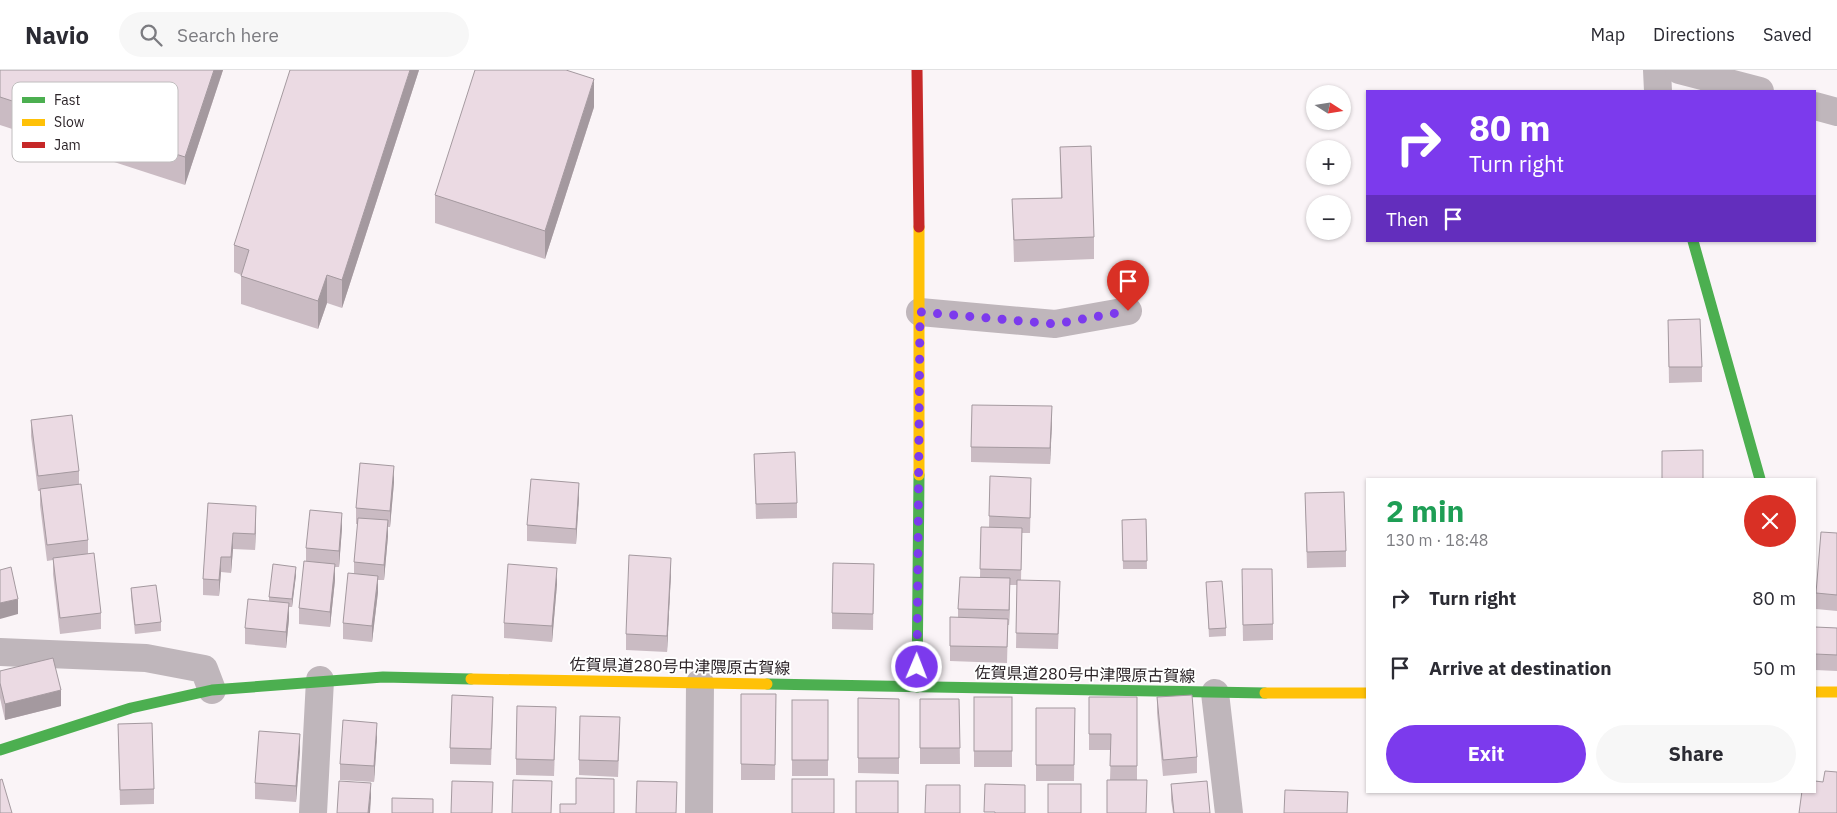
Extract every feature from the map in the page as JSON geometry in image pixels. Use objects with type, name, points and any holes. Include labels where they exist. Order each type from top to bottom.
[{"type":"main road","points":[[916,70],[920,312],[917,686]]},
{"type":"main road","points":[[1693,242],[1760,478]]},
{"type":"main road","name":"佐賀県道280号中津隈原古賀線","points":[[0,750],[131,708],[212,690],[320,680],[383,677],[1215,693],[1366,692]]},
{"type":"main road","points":[[1816,692],[1837,692]]},
{"type":"street","points":[[1657,70],[1658,90]]},
{"type":"street","points":[[1679,70],[1756,90]]},
{"type":"street","points":[[1816,106],[1837,112]]},
{"type":"street","points":[[920,312],[1055,324],[1128,311]]},
{"type":"street","points":[[0,652],[146,658],[204,669],[212,690]]},
{"type":"street","points":[[313,813],[320,680]]},
{"type":"street","points":[[699,813],[700,683]]},
{"type":"street","points":[[1215,693],[1230,813]]},
{"type":"building","points":[[0,70],[214,70],[185,157],[178,155],[178,82],[12,82],[12,101],[0,97]]},
{"type":"building","points":[[290,70],[410,70],[342,280],[327,275],[318,301],[241,276],[249,250],[234,245]]},
{"type":"building","points":[[475,70],[566,70],[594,79],[545,231],[435,195]]},
{"type":"building","points":[[1091,146],[1094,237],[1014,240],[1012,199],[1062,198],[1060,147]]},
{"type":"building","points":[[1700,319],[1702,367],[1669,367],[1668,320]]},
{"type":"building","points":[[972,405],[1052,406],[1050,448],[971,447]]},
{"type":"building","points":[[72,415],[79,471],[38,476],[31,420]]},
{"type":"building","points":[[1703,450],[1703,478],[1662,478],[1662,451]]},
{"type":"building","points":[[795,452],[797,503],[756,504],[754,454]]},
{"type":"building","points":[[360,463],[394,466],[390,511],[356,508]]},
{"type":"building","points":[[990,476],[1031,478],[1030,518],[989,516]]},
{"type":"building","points":[[531,479],[579,483],[576,529],[527,525]]},
{"type":"building","points":[[81,484],[88,540],[47,545],[40,489]]},
{"type":"building","points":[[1344,492],[1346,551],[1307,552],[1305,493]]},
{"type":"building","points":[[208,503],[256,506],[255,534],[233,533],[231,557],[221,557],[219,580],[203,579]]},
{"type":"building","points":[[310,510],[342,513],[339,551],[306,548]]},
{"type":"building","points":[[358,518],[388,520],[384,565],[354,562]]},
{"type":"building","points":[[1146,519],[1147,561],[1123,561],[1122,520]]},
{"type":"building","points":[[981,527],[1022,528],[1021,570],[980,569]]},
{"type":"building","points":[[1821,532],[1837,533],[1837,595],[1816,593]]},
{"type":"building","points":[[94,553],[101,613],[60,618],[53,558]]},
{"type":"building","points":[[629,555],[671,558],[667,636],[626,634]]},
{"type":"building","points":[[304,561],[335,564],[330,612],[299,608]]},
{"type":"building","points":[[833,563],[874,564],[873,614],[832,613]]},
{"type":"building","points":[[273,564],[296,567],[292,599],[269,597]]},
{"type":"building","points":[[508,564],[557,568],[552,626],[504,623]]},
{"type":"building","points":[[11,567],[18,599],[0,603],[0,570]]},
{"type":"building","points":[[1242,569],[1272,569],[1273,624],[1243,625]]},
{"type":"building","points":[[348,573],[378,576],[372,626],[343,623]]},
{"type":"building","points":[[960,577],[1010,578],[1009,610],[958,609]]},
{"type":"building","points":[[1017,580],[1060,581],[1058,634],[1016,633]]},
{"type":"building","points":[[1222,581],[1226,628],[1209,629],[1206,582]]},
{"type":"building","points":[[156,585],[161,622],[135,625],[131,588]]},
{"type":"building","points":[[248,599],[289,603],[286,632],[245,628]]},
{"type":"building","points":[[950,617],[1008,619],[1007,647],[950,646]]},
{"type":"building","points":[[1816,627],[1837,628],[1837,655],[1816,654]]},
{"type":"building","points":[[53,658],[61,690],[5,704],[0,683],[0,671]]},
{"type":"building","points":[[741,694],[776,694],[775,765],[741,764]]},
{"type":"building","points":[[452,695],[493,697],[491,749],[450,748]]},
{"type":"building","points":[[1192,695],[1197,757],[1163,760],[1157,697]]},
{"type":"building","points":[[974,697],[1012,697],[1012,751],[974,751]]},
{"type":"building","points":[[1089,697],[1137,697],[1137,766],[1110,766],[1111,734],[1089,734]]},
{"type":"building","points":[[858,698],[899,699],[899,758],[858,758]]},
{"type":"building","points":[[920,699],[959,699],[960,748],[920,748]]},
{"type":"building","points":[[792,700],[828,700],[828,760],[792,760]]},
{"type":"building","points":[[517,706],[556,707],[554,760],[516,759]]},
{"type":"building","points":[[1036,708],[1075,708],[1074,765],[1036,765]]},
{"type":"building","points":[[580,716],[620,717],[618,761],[579,760]]},
{"type":"building","points":[[343,720],[377,723],[374,766],[340,764]]},
{"type":"building","points":[[152,723],[154,789],[120,790],[118,724]]},
{"type":"building","points":[[259,731],[300,734],[296,786],[255,783]]},
{"type":"building","points":[[1825,771],[1837,772],[1837,813],[1799,813],[1802,793],[1816,793],[1816,781],[1823,782]]},
{"type":"building","points":[[576,778],[614,779],[614,813],[560,813],[560,804],[576,804]]},
{"type":"building","points":[[2,779],[12,813],[0,813],[0,780]]},
{"type":"building","points":[[792,779],[834,779],[834,813],[792,813]]},
{"type":"building","points":[[513,780],[552,781],[551,813],[512,813]]},
{"type":"building","points":[[1107,780],[1147,780],[1146,813],[1107,813]]},
{"type":"building","points":[[339,781],[371,783],[368,813],[337,813]]},
{"type":"building","points":[[452,781],[493,782],[492,813],[451,813]]},
{"type":"building","points":[[637,781],[677,782],[676,813],[636,813]]},
{"type":"building","points":[[856,781],[898,781],[898,813],[856,813]]},
{"type":"building","points":[[1207,781],[1210,813],[1174,813],[1171,784]]},
{"type":"building","points":[[985,784],[1025,785],[1025,813],[984,812]]},
{"type":"building","points":[[1048,784],[1081,784],[1081,813],[1048,813]]},
{"type":"building","points":[[926,785],[960,785],[960,813],[925,813]]},
{"type":"building","points":[[1285,790],[1348,792],[1347,813],[1284,813]]},
{"type":"building","points":[[392,798],[433,799],[433,813],[392,813]]},
{"type":"traffic: fast","points":[[1693,242],[1760,478]]},
{"type":"traffic: fast","points":[[917,687],[919,475]]},
{"type":"traffic: fast","points":[[0,750],[131,708],[212,690],[383,677],[471,679]]},
{"type":"traffic: fast","points":[[767,684],[1265,693]]},
{"type":"traffic: slow","points":[[919,227],[919,475]]},
{"type":"traffic: slow","points":[[471,679],[767,684]]},
{"type":"traffic: slow","points":[[1816,692],[1837,692]]},
{"type":"traffic: slow","points":[[1265,693],[1366,693]]},
{"type":"traffic: jam","points":[[917,70],[919,227]]},
{"type":"route","points":[[917,667],[920,312],[1055,324],[1128,311]]}]
